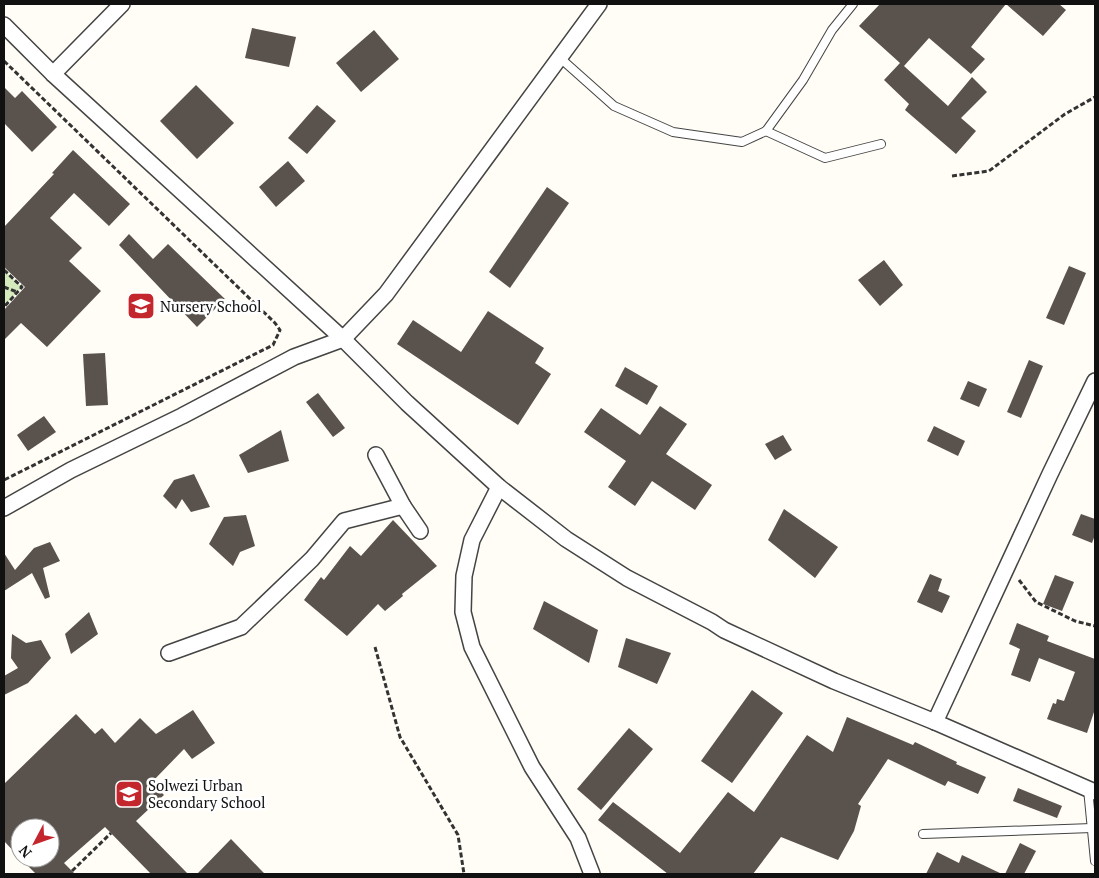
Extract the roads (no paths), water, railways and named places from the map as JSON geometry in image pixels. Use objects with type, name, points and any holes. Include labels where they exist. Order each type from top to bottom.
[{"type":"street","points":[[53,74],[122,4]]},
{"type":"street","points":[[4,508],[71,470],[182,416],[294,357],[343,339],[386,294],[599,4]]},
{"type":"street","points":[[4,25],[53,74],[343,339],[407,402],[499,487],[566,539],[627,578],[724,630],[817,674],[935,722],[1092,791]]},
{"type":"street","points":[[935,722],[1095,381]]},
{"type":"street","points":[[376,455],[403,506],[420,531]]},
{"type":"street","points":[[499,487],[472,540],[464,576],[463,612],[472,647],[532,767],[578,838],[592,874]]},
{"type":"street","points":[[169,653],[241,627],[312,560],[344,521],[403,506]]},
{"type":"lane","points":[[559,57],[614,106],[673,132],[742,142],[766,131],[803,80],[832,30],[853,4]]},
{"type":"lane","points":[[766,131],[825,158],[881,144]]},
{"type":"lane","points":[[1092,791],[1092,828],[1095,861]]},
{"type":"lane","points":[[923,834],[1092,828]]},
{"type":"place","name":"Nursery School","points":[[141,306]]},
{"type":"place","name":"Solwezi Urban Secondary School","points":[[129,794]]}]
